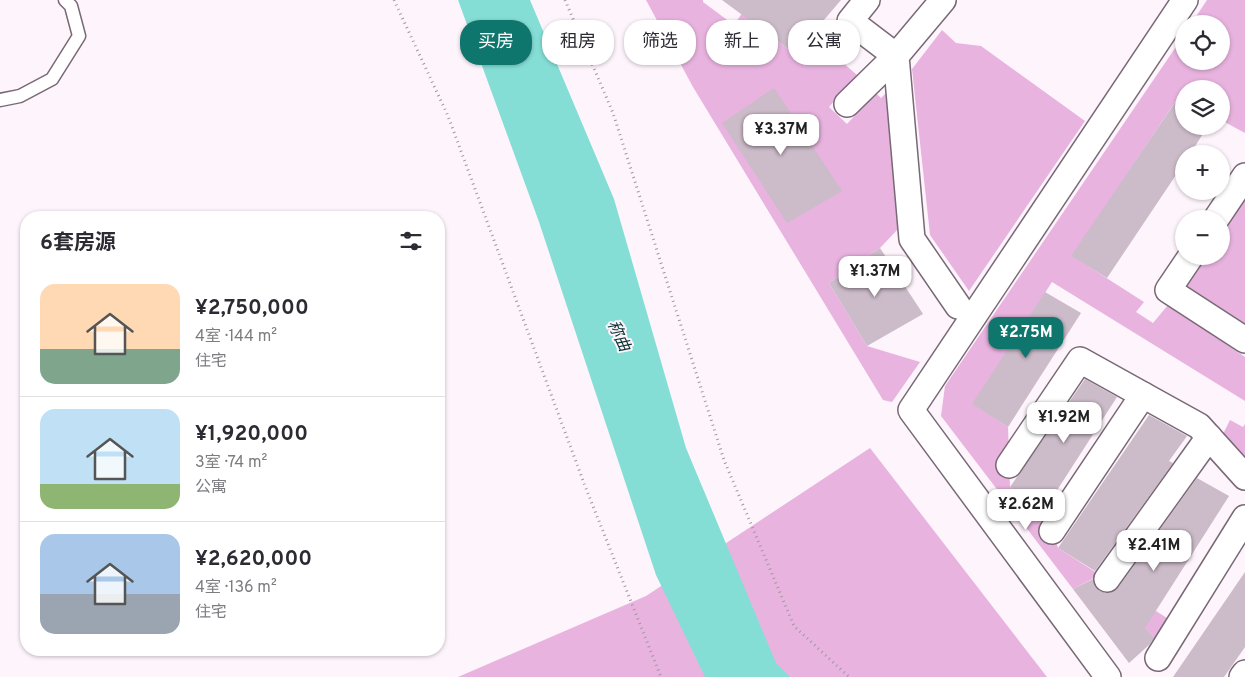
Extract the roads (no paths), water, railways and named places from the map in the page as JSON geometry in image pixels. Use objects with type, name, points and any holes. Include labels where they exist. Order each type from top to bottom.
[{"type":"street","points":[[867,0],[850,21],[896,56],[912,239],[958,306]]},
{"type":"street","points":[[847,104],[896,56],[943,0]]},
{"type":"street","points":[[1108,677],[912,410],[1185,0]]},
{"type":"street","points":[[1222,210],[1245,176]]},
{"type":"street","points":[[1185,265],[1168,290],[1245,340]]},
{"type":"street","points":[[1009,465],[1080,360],[1199,426],[1245,477]]},
{"type":"street","points":[[1052,531],[1143,395]]},
{"type":"street","points":[[1107,579],[1209,437]]},
{"type":"street","points":[[1158,658],[1245,518]]},
{"type":"street","points":[[1242,677],[1245,673]]},
{"type":"lane","points":[[0,100],[20,96],[52,79],[79,36],[71,6],[65,0]]},
{"type":"water","name":"称曲","points":[[458,0],[530,0],[542,28],[542,65],[557,65],[614,199],[686,448],[776,663],[790,677],[705,677],[656,575],[539,222],[482,65],[532,65],[532,20],[465,20]]}]
